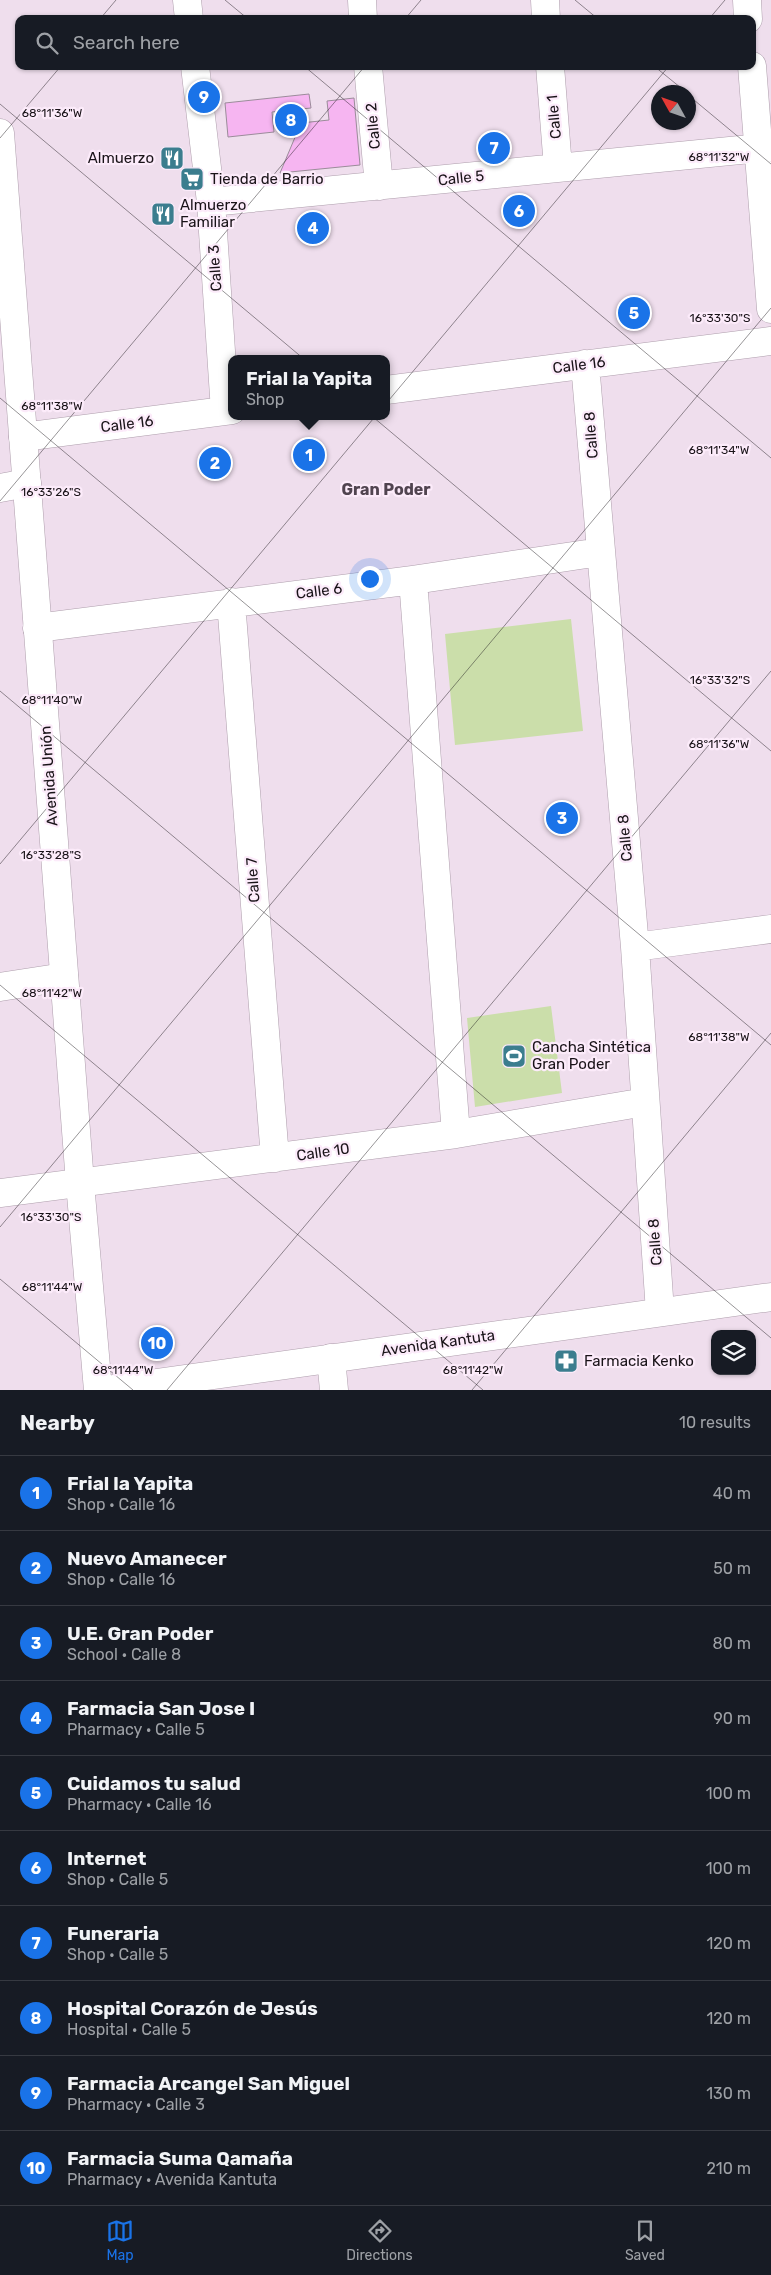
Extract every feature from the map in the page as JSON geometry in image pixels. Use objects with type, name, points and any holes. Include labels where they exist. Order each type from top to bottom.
[{"type":"street","points":[[187,0],[189,15]]},
{"type":"street","points":[[362,0],[363,15]]},
{"type":"street","points":[[545,0],[546,15]]},
{"type":"street","points":[[747,0],[748,15]]},
{"type":"street","name":"Calle 3","points":[[195,70],[211,202],[228,411]]},
{"type":"street","name":"Calle 2","points":[[368,70],[379,186]]},
{"type":"street","name":"Calle 1","points":[[550,70],[558,168]]},
{"type":"street","points":[[753,70],[764,148],[771,309]]},
{"type":"street","name":"Avenida Unión","points":[[0,139],[80,1183],[98,1390]]},
{"type":"street","name":"Calle 5","points":[[211,202],[764,148]]},
{"type":"street","name":"Calle 16","points":[[390,389],[771,340]]},
{"type":"street","name":"Calle 8","points":[[585,364],[635,947],[644,1102],[660,1312]]},
{"type":"street","name":"Calle 16","points":[[24,437],[228,411]]},
{"type":"street","points":[[0,488],[26,483]]},
{"type":"street","name":"Calle 6","points":[[38,628],[413,580],[600,552]]},
{"type":"street","points":[[413,580],[456,1134]]},
{"type":"street","name":"Calle 7","points":[[231,602],[275,1158]]},
{"type":"street","points":[[635,947],[771,929]]},
{"type":"street","points":[[0,987],[64,977]]},
{"type":"street","name":"Calle 10","points":[[0,1193],[456,1134],[644,1102]]},
{"type":"street","name":"Avenida Kantuta","points":[[106,1390],[771,1297]]},
{"type":"street","points":[[332,1358],[334,1390]]},
{"type":"green space","points":[[571,619],[583,731],[455,745],[445,634]]},
{"type":"green space","name":"Cancha Sintética Gran Poder","points":[[551,1006],[562,1093],[475,1107],[467,1018]]},
{"type":"building","points":[[309,94],[311,108],[272,112],[274,132],[228,137],[225,103]]},
{"type":"building","points":[[354,98],[360,165],[280,173],[301,123],[329,120],[327,101]]},
{"type":"place","name":"Farmacia Arcangel San Miguel","points":[[204,97]]},
{"type":"place","name":"Hospital Corazón de Jesús","points":[[291,120]]},
{"type":"place","name":"Funeraria","points":[[494,148]]},
{"type":"place","name":"Almuerzo","points":[[172,158]]},
{"type":"place","name":"Tienda de Barrio","points":[[192,179]]},
{"type":"place","name":"Internet","points":[[519,211]]},
{"type":"place","name":"Almuerzo Familiar","points":[[163,214]]},
{"type":"place","name":"Farmacia San Jose I","points":[[313,228]]},
{"type":"place","name":"Cuidamos tu salud","points":[[634,313]]},
{"type":"place","name":"Frial la Yapita","points":[[309,455]]},
{"type":"place","name":"Nuevo Amanecer","points":[[215,463]]},
{"type":"place","name":"U.E. Gran Poder","points":[[562,818]]},
{"type":"place","name":"Cancha Sintética Gran Poder","points":[[514,1056]]},
{"type":"place","name":"Farmacia Suma Qamaña","points":[[157,1343]]},
{"type":"place","name":"Farmacia Kenko","points":[[566,1361]]},
{"type":"district","name":"Gran Poder","points":[[386,489]]}]
